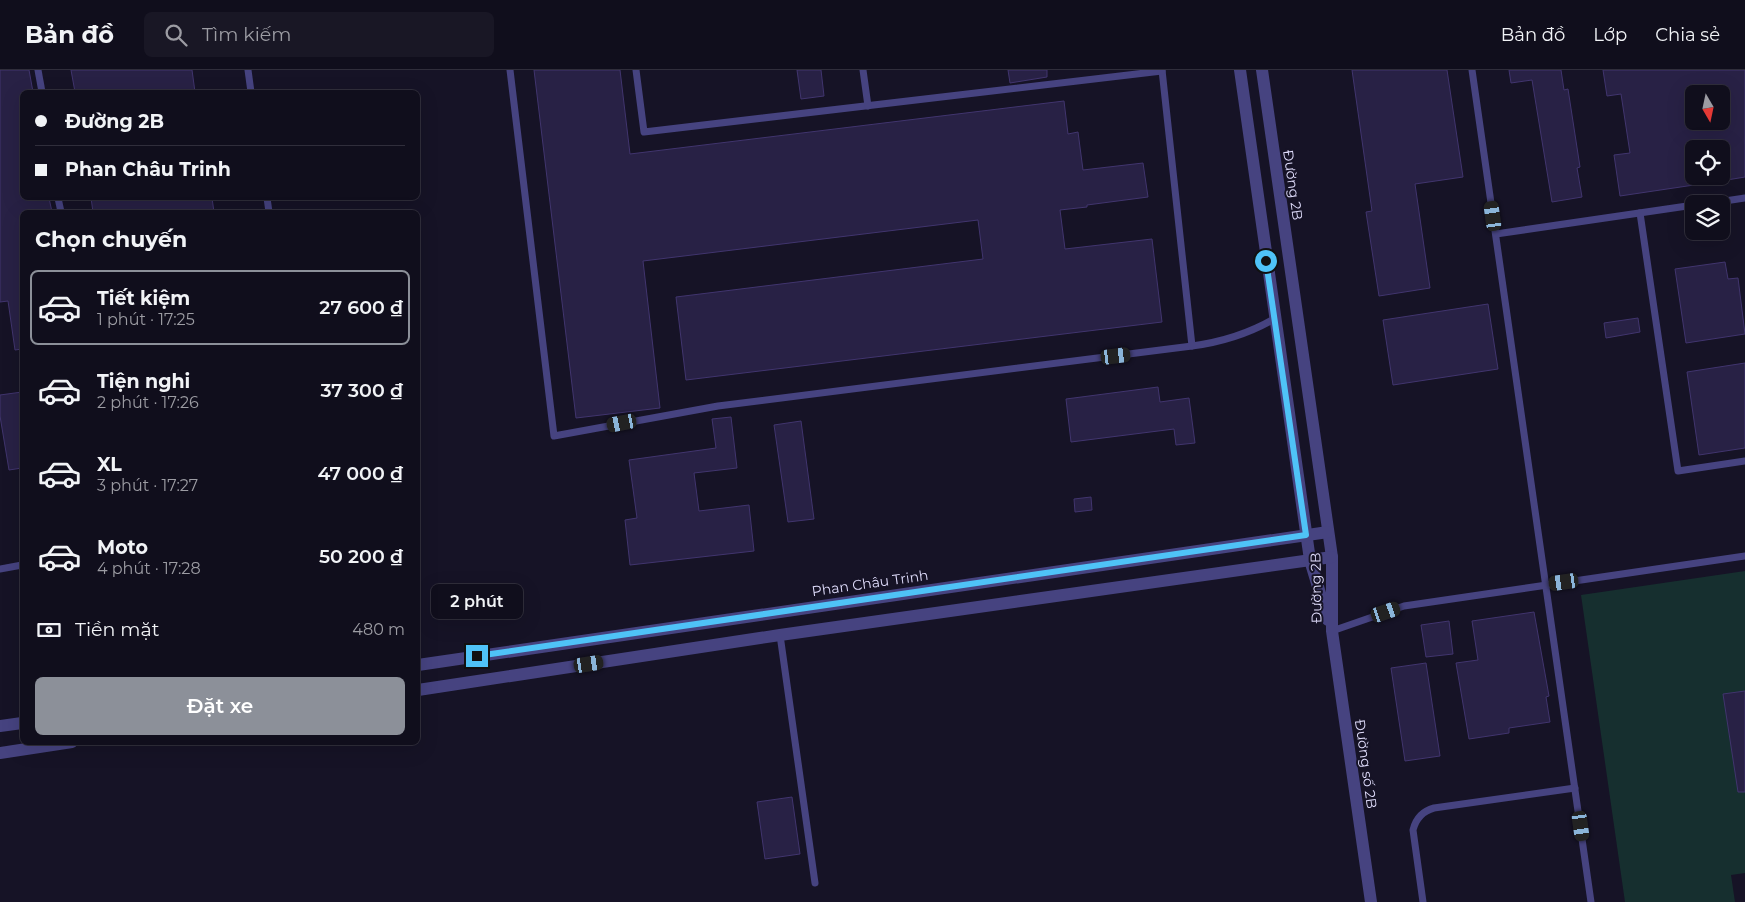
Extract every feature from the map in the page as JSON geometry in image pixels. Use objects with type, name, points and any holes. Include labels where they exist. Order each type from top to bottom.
[{"type":"street","name":"Đường 2B","points":[[1240,70],[1274,319],[1310,560],[1332,631]]},
{"type":"street","name":"Đường 2B","points":[[1262,70],[1332,557],[1332,631]]},
{"type":"street","name":"Phan Châu Trinh","points":[[420,665],[1328,532]]},
{"type":"street","points":[[420,690],[780,635],[1332,557]]},
{"type":"street","name":"Đường số 2B","points":[[1332,631],[1371,902]]},
{"type":"street","points":[[0,726],[20,723]]},
{"type":"street","points":[[0,753],[52,745]]},
{"type":"lane","points":[[38,70],[42,90]]},
{"type":"lane","points":[[248,70],[251,90]]},
{"type":"lane","points":[[510,70],[554,436],[718,406],[1192,346],[1227,340],[1259,328],[1274,319]]},
{"type":"lane","points":[[636,70],[644,132],[1162,70],[1192,346]]},
{"type":"lane","points":[[863,70],[868,106]]},
{"type":"lane","points":[[1472,70],[1592,902]]},
{"type":"lane","points":[[1730,200],[1745,198]]},
{"type":"lane","points":[[1496,234],[1685,207]]},
{"type":"lane","points":[[1640,214],[1678,471],[1745,461]]},
{"type":"lane","points":[[1332,631],[1404,606],[1745,556]]},
{"type":"lane","points":[[0,568],[20,565]]},
{"type":"lane","points":[[780,635],[814,883]]},
{"type":"lane","points":[[1423,902],[1413,830],[1417,820],[1424,812],[1434,808],[1575,788]]},
{"type":"green space","points":[[1745,571],[1745,873],[1731,875],[1735,902],[1625,902],[1581,595]]},
{"type":"building","points":[[0,70],[29,70],[33,90],[20,90],[20,200],[49,200],[52,210],[20,210],[20,349],[15,350],[8,301],[0,302]]},
{"type":"building","points":[[71,70],[192,70],[195,90],[75,90]]},
{"type":"building","points":[[534,70],[620,70],[630,154],[1064,101],[1068,134],[1078,132],[1083,170],[1143,163],[1148,197],[1060,210],[1065,249],[1152,239],[1162,322],[686,380],[676,297],[983,259],[978,220],[643,261],[660,408],[576,418]]},
{"type":"building","points":[[797,70],[821,70],[824,96],[801,99]]},
{"type":"building","points":[[1008,70],[1047,70],[1047,77],[1010,83]]},
{"type":"building","points":[[1352,70],[1447,70],[1463,177],[1415,184],[1430,288],[1379,296],[1366,212],[1372,211]]},
{"type":"building","points":[[1509,70],[1561,70],[1564,90],[1568,89],[1580,167],[1577,168],[1582,197],[1552,202],[1532,80],[1511,83]]},
{"type":"building","points":[[1603,70],[1745,70],[1745,177],[1730,180],[1730,140],[1685,140],[1685,185],[1694,185],[1620,196],[1614,155],[1630,153],[1621,94],[1607,96]]},
{"type":"building","points":[[91,200],[212,200],[214,210],[93,210]]},
{"type":"building","points":[[1725,262],[1728,279],[1738,278],[1745,334],[1686,343],[1675,269]]},
{"type":"building","points":[[1488,304],[1498,369],[1393,385],[1383,320]]},
{"type":"building","points":[[1638,318],[1640,332],[1606,338],[1604,323]]},
{"type":"building","points":[[1745,363],[1745,448],[1699,455],[1687,372]]},
{"type":"building","points":[[1158,387],[1160,402],[1189,398],[1195,443],[1176,445],[1174,429],[1071,442],[1066,399]]},
{"type":"building","points":[[20,392],[20,468],[9,470],[0,416],[0,395]]},
{"type":"building","points":[[731,417],[737,468],[694,473],[699,511],[749,505],[754,551],[630,565],[625,520],[637,518],[629,460],[716,448],[712,419]]},
{"type":"building","points":[[801,421],[814,519],[788,522],[774,425]]},
{"type":"building","points":[[1091,497],[1092,510],[1075,512],[1074,499]]},
{"type":"building","points":[[1534,612],[1549,696],[1546,697],[1550,722],[1509,728],[1509,733],[1469,739],[1456,663],[1478,660],[1472,621]]},
{"type":"building","points":[[1449,621],[1453,654],[1426,657],[1421,625]]},
{"type":"building","points":[[1426,663],[1440,756],[1405,761],[1391,668]]},
{"type":"building","points":[[1745,691],[1745,792],[1738,792],[1723,694]]},
{"type":"building","points":[[792,797],[800,854],[765,859],[757,802]]},
{"type":"route","points":[[477,656],[1306,535],[1266,261]]}]
